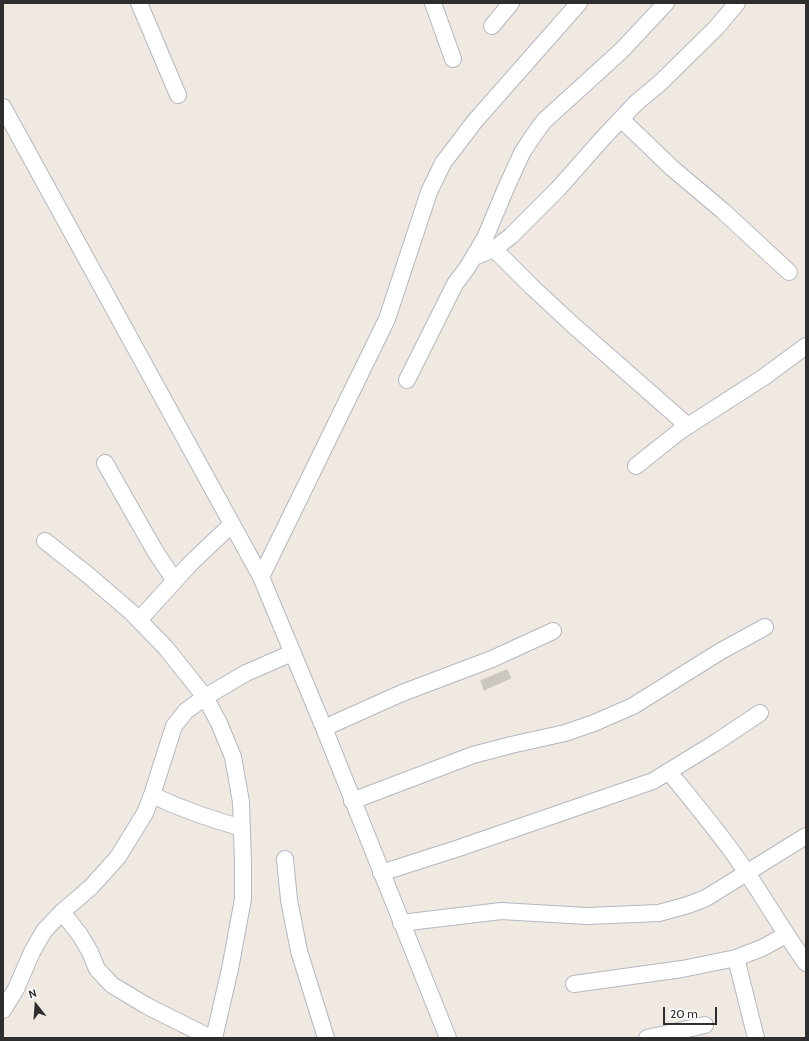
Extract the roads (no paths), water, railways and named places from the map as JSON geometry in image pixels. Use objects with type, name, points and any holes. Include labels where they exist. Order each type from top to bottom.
[{"type":"street","points":[[139,3],[178,95]]},
{"type":"street","points":[[433,3],[453,59]]},
{"type":"street","points":[[492,26],[511,3]]},
{"type":"street","points":[[261,577],[387,319],[429,192],[443,163],[475,121],[579,3]]},
{"type":"street","points":[[407,380],[455,284],[485,238],[522,153],[544,121],[622,50],[666,3]]},
{"type":"street","points":[[474,257],[494,249],[511,236],[558,189],[636,103],[660,83],[716,28],[737,3]]},
{"type":"street","points":[[3,107],[261,577],[324,728],[448,1038]]},
{"type":"street","points":[[621,119],[672,168],[723,211],[789,272]]},
{"type":"street","points":[[494,249],[530,286],[567,320],[688,426]]},
{"type":"street","points":[[636,466],[688,426],[759,381],[806,346]]},
{"type":"street","points":[[105,463],[155,551],[175,581]]},
{"type":"street","points":[[139,620],[190,564],[232,524]]},
{"type":"street","points":[[45,541],[88,575],[139,620],[166,648],[205,697],[219,723],[233,757],[240,802],[242,828],[243,899],[230,969],[214,1038]]},
{"type":"street","points":[[352,801],[473,756],[511,745],[565,733],[594,723],[633,706],[721,651],[765,627]]},
{"type":"street","points":[[324,728],[402,693],[492,659],[553,631]]},
{"type":"street","points":[[3,1010],[16,989],[32,952],[44,931],[62,912],[91,887],[118,857],[145,813],[174,726],[186,711],[205,697],[246,674],[292,653]]},
{"type":"street","points":[[381,873],[459,848],[654,781],[760,713]]},
{"type":"street","points":[[669,772],[716,830],[747,873],[786,935],[806,963]]},
{"type":"street","points":[[152,795],[197,815],[242,828]]},
{"type":"street","points":[[401,923],[501,911],[587,916],[659,913],[706,898],[806,836]]},
{"type":"street","points":[[285,859],[289,900],[299,951],[326,1038]]},
{"type":"street","points":[[62,912],[80,935],[90,952],[97,969],[112,984],[147,1006],[211,1038]]},
{"type":"street","points":[[574,984],[682,969],[736,958],[762,948],[786,935]]},
{"type":"street","points":[[736,958],[756,1038]]},
{"type":"street","points":[[647,1038],[676,1035],[705,1025]]}]
